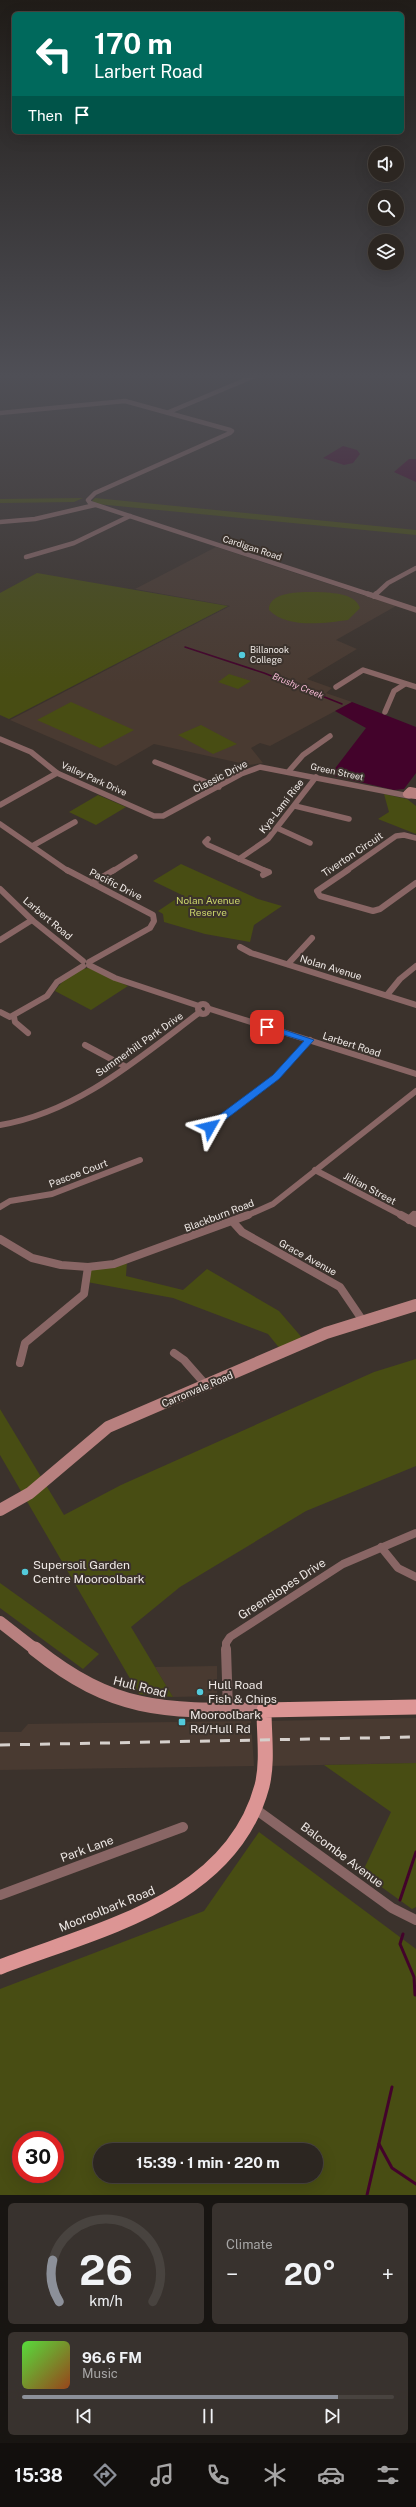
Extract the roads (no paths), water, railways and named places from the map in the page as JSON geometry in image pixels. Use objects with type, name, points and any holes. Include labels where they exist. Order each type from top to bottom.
[{"type":"main road","name":"Hull Road","points":[[264,1710],[416,1707]]},
{"type":"main road","name":"Mooroolbark Road","points":[[0,1967],[140,1914],[187,1890],[207,1874],[231,1848],[254,1808],[264,1772],[264,1710]]},
{"type":"street","points":[[95,505],[90,503],[88,500],[95,493],[129,477]]},
{"type":"street","points":[[0,522],[35,519],[95,505]]},
{"type":"street","name":"Cardigan Road","points":[[95,505],[416,610]]},
{"type":"street","points":[[26,557],[74,543],[130,516]]},
{"type":"street","points":[[374,596],[388,583],[416,568]]},
{"type":"street","points":[[336,686],[363,670],[405,684],[416,686]]},
{"type":"street","points":[[385,712],[394,691],[405,684]]},
{"type":"street","points":[[289,772],[303,755],[328,740],[330,736]]},
{"type":"street","name":"Valley Park Drive","points":[[0,738],[36,755],[57,773],[151,815],[163,816]]},
{"type":"street","points":[[0,746],[8,742]]},
{"type":"street","points":[[155,762],[219,787]]},
{"type":"street","name":"Classic Drive","points":[[163,816],[255,768],[270,768],[289,772]]},
{"type":"street","name":"Green Street","points":[[289,772],[381,791],[413,793]]},
{"type":"street","points":[[0,805],[57,773]]},
{"type":"street","name":"Kya-Lami Rise","points":[[239,859],[264,843],[295,806],[316,777]]},
{"type":"street","points":[[295,806],[349,820]]},
{"type":"street","points":[[34,845],[75,822]]},
{"type":"street","name":"Pacific Drive","points":[[0,824],[34,845],[69,871],[153,915],[154,921],[150,928],[121,942],[86,964]]},
{"type":"street","points":[[277,828],[310,843]]},
{"type":"street","name":"Tiverton Circuit","points":[[416,838],[404,834],[396,836],[316,891],[320,896],[373,911],[380,909],[416,884]]},
{"type":"street","points":[[208,839],[205,842],[208,845],[269,872],[263,875]]},
{"type":"street","points":[[92,883],[135,857]]},
{"type":"street","name":"Larbert Road","points":[[0,889],[32,920],[86,964],[120,980],[199,1009],[206,1013],[210,1009],[396,1069],[416,1074]]},
{"type":"street","points":[[0,940],[32,920]]},
{"type":"street","points":[[288,964],[312,938]]},
{"type":"street","name":"Nolan Avenue","points":[[240,947],[416,1005]]},
{"type":"street","points":[[14,1017],[47,996],[57,982],[86,964]]},
{"type":"street","points":[[387,995],[400,979],[416,966]]},
{"type":"street","name":"Summerhill Park Drive","points":[[0,1124],[36,1117],[67,1104],[126,1067],[199,1009]]},
{"type":"street","points":[[0,1012],[14,1017]]},
{"type":"street","points":[[14,1017],[15,1022],[28,1033]]},
{"type":"street","points":[[210,1127],[276,1077],[310,1040]]},
{"type":"street","points":[[85,1045],[126,1067]]},
{"type":"street","name":"Larbert Road","points":[[396,1069],[416,1078]]},
{"type":"street","name":"Blackburn Road","points":[[0,1239],[32,1258],[61,1265],[88,1267],[114,1264],[233,1222],[273,1204],[416,1091]]},
{"type":"street","name":"Pascoe Court","points":[[0,1207],[10,1201],[52,1194],[140,1160]]},
{"type":"street","name":"Jillian Street","points":[[315,1170],[412,1222]]},
{"type":"street","points":[[412,1222],[416,1214]]},
{"type":"street","name":"Grace Avenue","points":[[233,1222],[242,1232],[340,1287],[363,1321]]},
{"type":"street","points":[[20,1363],[25,1343],[84,1294],[88,1267]]},
{"type":"street","name":"Carronvale Road","points":[[0,1510],[30,1495],[90,1439],[108,1427],[326,1333],[416,1305]]},
{"type":"street","points":[[174,1353],[184,1360],[206,1385]]},
{"type":"street","name":"Greenslopes Drive","points":[[228,1710],[226,1643],[230,1637],[343,1564],[416,1533]]},
{"type":"street","points":[[381,1547],[398,1568],[416,1577]]},
{"type":"street","name":"Hull Road","points":[[0,1622],[84,1683],[107,1695],[144,1706],[170,1709],[264,1710]]},
{"type":"street","name":"Balcombe Avenue","points":[[254,1808],[392,1908],[416,1920]]},
{"type":"street","name":"Park Lane","points":[[0,1896],[183,1827]]},
{"type":"waterway","name":"Brushy Creek","points":[[185,647],[264,673],[342,704]]},
{"type":"waterway","points":[[400,1900],[416,1852]]},
{"type":"waterway","points":[[403,1934],[400,1944],[414,1977],[415,1995]]},
{"type":"waterway","points":[[367,2195],[392,2087]]},
{"type":"waterway","points":[[379,2144],[392,2168],[416,2184]]},
{"type":"railway","points":[[0,1745],[416,1737]]},
{"type":"place","name":"Billanook College","points":[[242,655]]},
{"type":"place","name":"Supersoil Garden Centre Mooroolbark","points":[[25,1572]]},
{"type":"place","name":"Hull Road Fish & Chips","points":[[200,1692]]},
{"type":"place","name":"Mooroolbark Rd/Hull Rd","points":[[182,1722]]},
{"type":"park label","name":"Nolan Avenue Reserve","points":[[208,906]]}]
